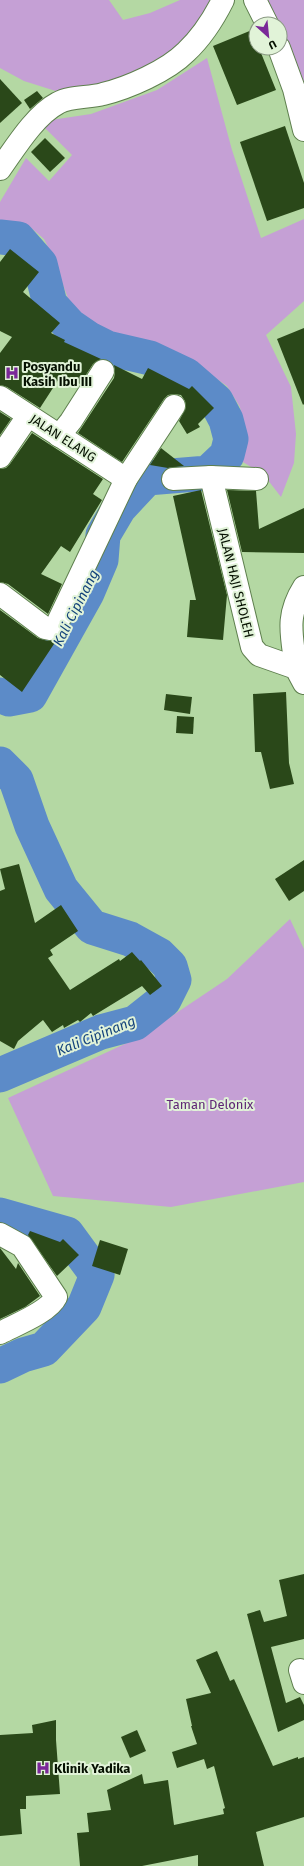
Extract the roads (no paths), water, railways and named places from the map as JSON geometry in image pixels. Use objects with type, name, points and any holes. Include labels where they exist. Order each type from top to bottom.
[{"type":"street","points":[[0,169],[26,132],[59,102],[121,89],[139,82],[177,60],[194,44],[212,19],[223,0]]},
{"type":"street","points":[[255,0],[263,16]]},
{"type":"street","points":[[281,56],[294,89],[304,130]]},
{"type":"street","points":[[59,436],[71,421],[103,371]]},
{"type":"street","name":"JALAN ELANG","points":[[0,397],[126,479]]},
{"type":"street","points":[[0,594],[45,628],[50,629],[56,626],[126,479],[174,406]]},
{"type":"street","points":[[0,457],[28,416]]},
{"type":"street","points":[[173,479],[210,477],[257,479]]},
{"type":"street","name":"JALAN HAJI SHOLEH","points":[[210,477],[252,647],[259,655],[300,675]]},
{"type":"street","points":[[300,675],[291,633],[291,613],[304,587]]},
{"type":"street","points":[[0,1234],[22,1246],[56,1297],[54,1303],[45,1309],[0,1333]]},
{"type":"waterway","name":"Kali Cipinang","points":[[0,237],[18,239],[40,264],[50,304],[70,326],[89,339],[107,348],[150,358],[186,375],[216,401],[226,420],[231,439],[227,455],[208,473],[147,478],[119,508],[103,535],[101,560],[87,593],[30,695],[9,699],[0,695]]},
{"type":"waterway","name":"Kali Cipinang","points":[[0,764],[16,780],[32,826],[61,889],[92,927],[130,939],[159,955],[170,966],[174,980],[164,1000],[135,1023],[101,1032],[0,1075]]},
{"type":"waterway","name":"Kali Cipinang","points":[[0,1215],[67,1234],[97,1275],[84,1307],[44,1349],[23,1355],[0,1366]]},
{"type":"place","name":"Posyandu Kasih Ibu III","points":[[12,373]]},
{"type":"place","name":"Klinik Yadika","points":[[43,1768]]},
{"type":"park label","name":"Taman Delonix","points":[[210,1104]]}]
